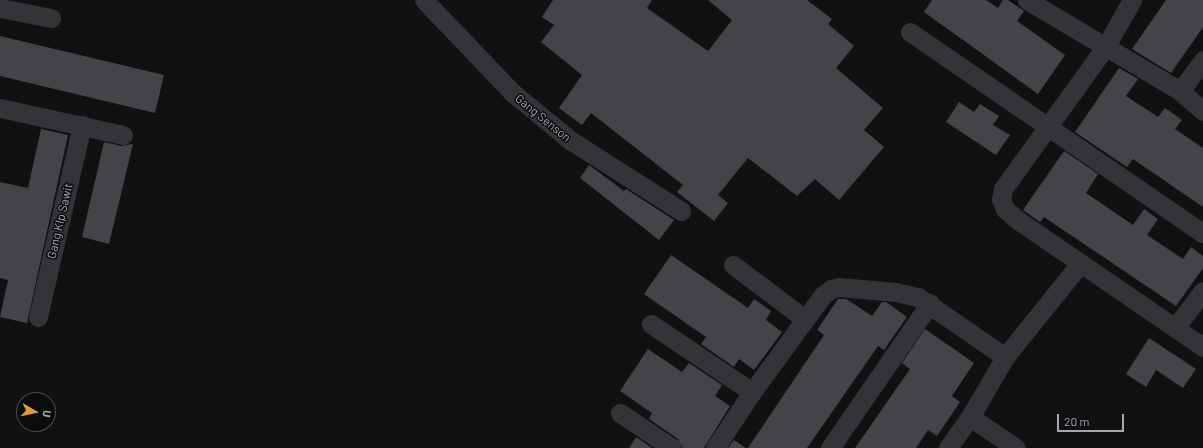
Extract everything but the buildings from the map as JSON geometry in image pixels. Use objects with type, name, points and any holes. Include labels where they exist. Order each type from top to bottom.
[{"type":"street","points":[[2,0],[0,8],[51,18]]},
{"type":"street","name":"Gang Senson","points":[[424,0],[479,61],[518,98],[570,140],[681,211]]},
{"type":"street","points":[[1027,0],[1180,91],[1203,111]]},
{"type":"street","points":[[1132,0],[1106,46],[1047,125],[1003,189],[1001,199],[1005,209],[1018,222],[1079,265],[1203,347]]},
{"type":"street","points":[[910,32],[1203,233]]},
{"type":"street","points":[[1180,91],[1203,60]]},
{"type":"street","points":[[0,108],[123,135]]},
{"type":"street","name":"Gang Klp Sawit","points":[[38,317],[82,125]]},
{"type":"street","points":[[733,265],[805,319]]},
{"type":"street","points":[[948,448],[970,417],[1005,357],[1079,265]]},
{"type":"street","points":[[715,448],[752,392],[823,295],[838,287],[896,292],[918,297],[930,303],[1005,357]]},
{"type":"street","points":[[1175,328],[1203,291]]},
{"type":"street","points":[[830,448],[930,303]]},
{"type":"street","points":[[650,324],[752,392]]},
{"type":"street","points":[[620,413],[672,448]]},
{"type":"street","points":[[970,417],[1016,448]]}]
